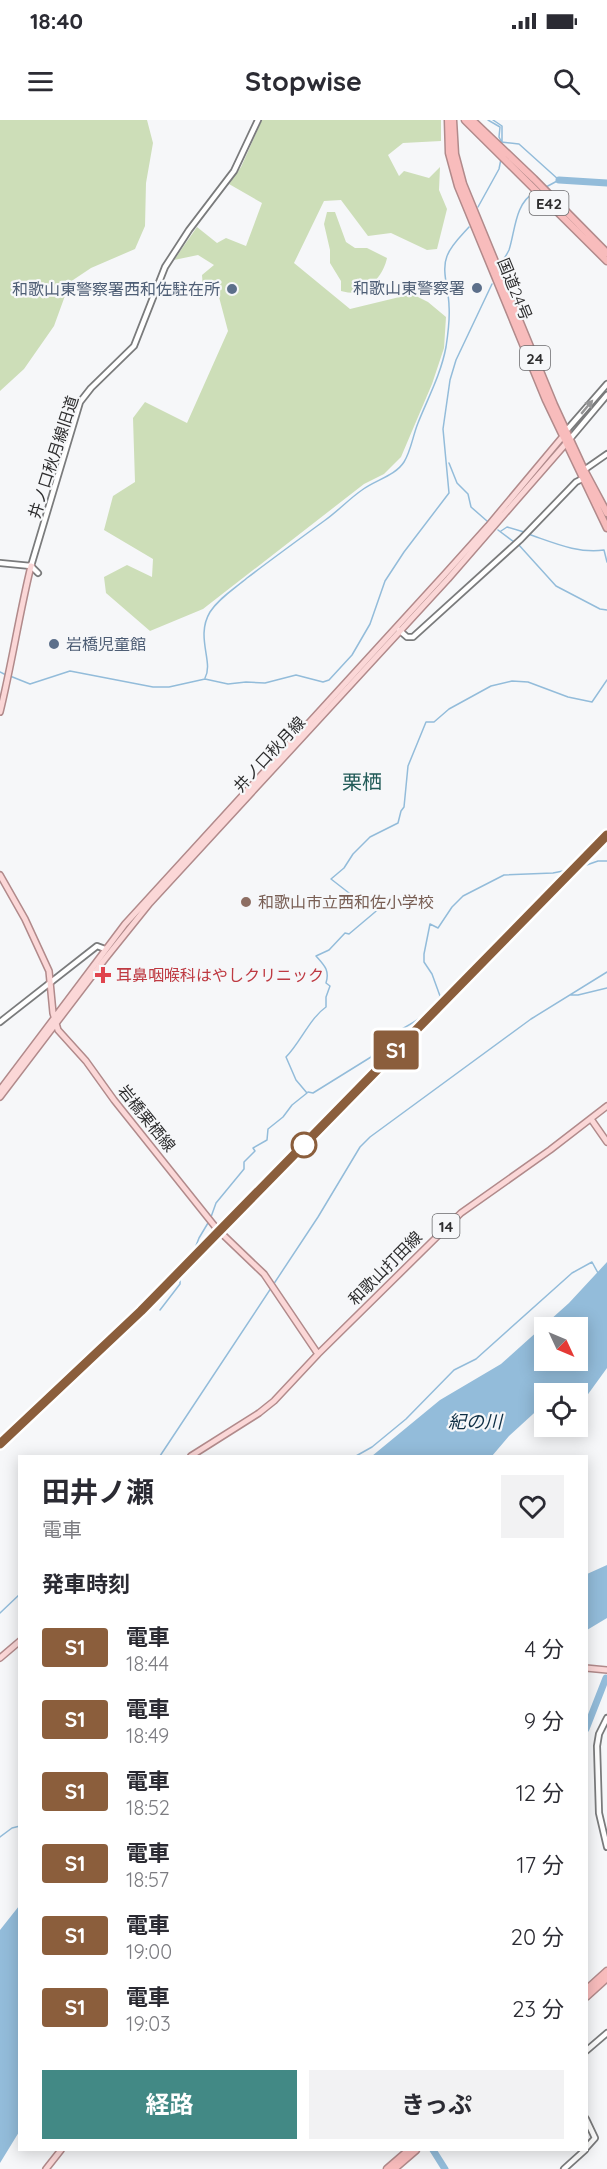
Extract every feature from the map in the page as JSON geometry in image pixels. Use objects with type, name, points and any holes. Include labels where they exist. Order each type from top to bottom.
[{"type":"highway","name":"国道24号","points":[[448,120],[449,153],[458,186],[564,434],[607,513]]},
{"type":"highway","name":"国道24号","points":[[453,120],[455,154],[463,184],[564,434]]},
{"type":"highway","name":"E42","points":[[465,120],[492,142],[607,253]]},
{"type":"highway","name":"E42","points":[[472,120],[607,261]]},
{"type":"highway","name":"国道24号","points":[[568,442],[582,479],[607,528]]},
{"type":"highway","points":[[588,1988],[607,1971]]},
{"type":"highway","points":[[588,1995],[607,1978]]},
{"type":"highway","points":[[387,2169],[408,2151]]},
{"type":"highway","points":[[394,2169],[415,2151]]},
{"type":"main road","name":"井ノ口秋月線","points":[[0,1090],[150,903],[398,630],[564,434]]},
{"type":"main road","name":"井ノ口秋月線","points":[[0,1097],[105,949],[146,900],[492,530],[568,442]]},
{"type":"main road","points":[[0,712],[31,566]]},
{"type":"main road","points":[[0,875],[45,958],[49,971],[55,1021]]},
{"type":"main road","name":"岩橋栗栖線","points":[[55,1021],[217,1229],[264,1274],[318,1354]]},
{"type":"main road","name":"和歌山打田線","points":[[193,1455],[274,1401],[318,1354],[461,1213],[593,1121],[607,1106]]},
{"type":"main road","points":[[593,1121],[607,1142]]},
{"type":"main road","points":[[0,1658],[18,1643]]},
{"type":"main road","points":[[588,1668],[607,1670]]},
{"type":"main road","points":[[46,2169],[60,2151]]},
{"type":"street","name":"井ノ口秋月線旧道","points":[[31,566],[80,402],[91,387],[134,346],[165,267],[189,230],[234,171],[258,120]]},
{"type":"street","points":[[564,434],[607,384]]},
{"type":"street","points":[[568,442],[607,395]]},
{"type":"street","points":[[584,470],[607,454]]},
{"type":"street","points":[[398,630],[407,637],[413,636],[521,539],[576,482],[582,479]]},
{"type":"street","points":[[0,562],[31,566],[38,573]]},
{"type":"street","points":[[0,1022],[97,946],[105,949]]},
{"type":"street","points":[[607,1718],[599,1734],[597,1746],[599,1813],[607,1847]]},
{"type":"street","points":[[588,2049],[607,2033]]},
{"type":"street","points":[[588,2123],[595,2138],[588,2147]]},
{"type":"street","points":[[564,2169],[584,2151]]},
{"type":"green space","points":[[0,120],[147,120],[153,143],[146,183],[145,226],[135,249],[91,268],[70,282],[54,326],[24,369],[0,391]]},
{"type":"green space","points":[[262,120],[441,120],[441,141],[403,143],[388,155],[399,176],[404,171],[429,178],[440,167],[439,190],[447,209],[437,249],[427,250],[391,233],[368,236],[341,200],[324,201],[294,263],[350,309],[412,294],[428,302],[446,317],[444,348],[432,384],[401,457],[384,474],[364,484],[203,609],[150,631],[106,593],[104,577],[127,565],[152,577],[153,559],[104,530],[113,496],[135,482],[133,418],[145,402],[187,423],[228,331],[219,297],[203,288],[202,275],[214,265],[198,255],[174,260],[197,227],[217,243],[226,238],[246,246],[262,203],[229,184],[241,167]]},
{"type":"green space","points":[[327,212],[335,212],[346,242],[355,248],[367,248],[387,258],[376,280],[361,291],[355,293],[341,291],[341,281],[330,263],[330,250],[324,224]]},
{"type":"water","name":"紀の川","points":[[607,1262],[607,1368],[588,1394],[588,1383],[534,1383],[534,1413],[509,1436],[493,1455],[373,1455],[440,1400],[501,1364],[534,1334],[534,1371],[588,1371],[588,1317],[553,1317]]},
{"type":"water","points":[[607,1565],[607,1618],[588,1629],[588,1574]]},
{"type":"water","points":[[18,1907],[18,2134],[0,2163],[0,1930]]},
{"type":"waterway","points":[[488,120],[500,127],[501,141]]},
{"type":"waterway","points":[[493,120],[502,126],[502,146]]},
{"type":"waterway","points":[[501,142],[519,144],[559,180],[546,187]]},
{"type":"waterway","points":[[478,207],[499,169],[501,159]]},
{"type":"waterway","points":[[559,180],[607,183]]},
{"type":"waterway","points":[[501,263],[509,250],[519,211],[534,193]]},
{"type":"waterway","points":[[205,678],[207,664],[204,631],[210,612],[218,602],[367,486],[395,471],[404,462],[444,357],[449,327],[445,262],[451,248],[469,227]]},
{"type":"waterway","points":[[10,676],[30,684],[70,671],[153,687],[169,687],[205,679],[228,684],[265,683],[296,675],[323,682],[329,680],[352,655],[370,624],[385,581],[449,493],[443,429],[450,380],[456,360],[492,284]]},
{"type":"waterway","points":[[449,463],[457,483],[468,494],[471,507],[487,521]]},
{"type":"waterway","points":[[501,531],[507,527],[524,532]]},
{"type":"waterway","points":[[498,530],[514,542]]},
{"type":"waterway","points":[[528,534],[575,549],[604,550],[607,562]]},
{"type":"waterway","points":[[518,544],[556,586],[600,609],[607,610]]},
{"type":"waterway","points":[[0,672],[6,675]]},
{"type":"waterway","points":[[211,1217],[216,1203],[244,1169],[244,1162],[255,1151],[253,1148],[267,1140],[268,1129],[307,1093],[296,1080],[286,1057],[315,1017],[326,1007],[326,997],[330,986],[326,983],[326,968],[316,956],[329,950],[345,933],[349,934],[381,907],[358,900],[331,879],[344,868],[353,854],[370,837],[398,823],[404,807],[408,766],[426,722],[434,722],[449,709],[491,686],[512,681],[528,682],[568,697],[592,702],[607,680]]},
{"type":"waterway","points":[[308,1092],[313,1093],[371,1057],[377,1042],[413,1023],[436,1003],[440,996],[432,974],[424,962],[430,924],[438,928],[452,907],[463,896],[504,875],[553,873],[598,861],[607,861]]},
{"type":"waterway","points":[[161,1455],[318,1217],[360,1147],[370,1137],[531,1019],[607,972]]},
{"type":"waterway","points":[[571,995],[607,988]]},
{"type":"waterway","points":[[160,1310],[180,1284],[178,1271],[192,1256],[208,1223]]},
{"type":"waterway","points":[[358,1455],[372,1447],[406,1419],[454,1370],[476,1359],[572,1273],[592,1262],[598,1273]]},
{"type":"waterway","points":[[0,1613],[18,1596]]},
{"type":"waterway","points":[[588,1724],[606,1678]]},
{"type":"waterway","points":[[0,1837],[18,1826]]},
{"type":"waterway","points":[[434,2151],[445,2169]]},
{"type":"railway","points":[[0,1444],[141,1311],[607,835]]},
{"type":"train","name":"S1","points":[[0,1444],[141,1311],[607,835]]},
{"type":"place","name":"和歌山東警察署","points":[[477,288]]},
{"type":"place","name":"和歌山東警察署西和佐駐在所","points":[[232,289]]},
{"type":"place","name":"岩橋児童館","points":[[54,644]]},
{"type":"place","name":"和歌山市立西和佐小学校","points":[[246,902]]},
{"type":"place","name":"耳鼻咽喉科はやしクリニック","points":[[103,975]]},
{"type":"district","name":"栗栖","points":[[362,781]]}]
